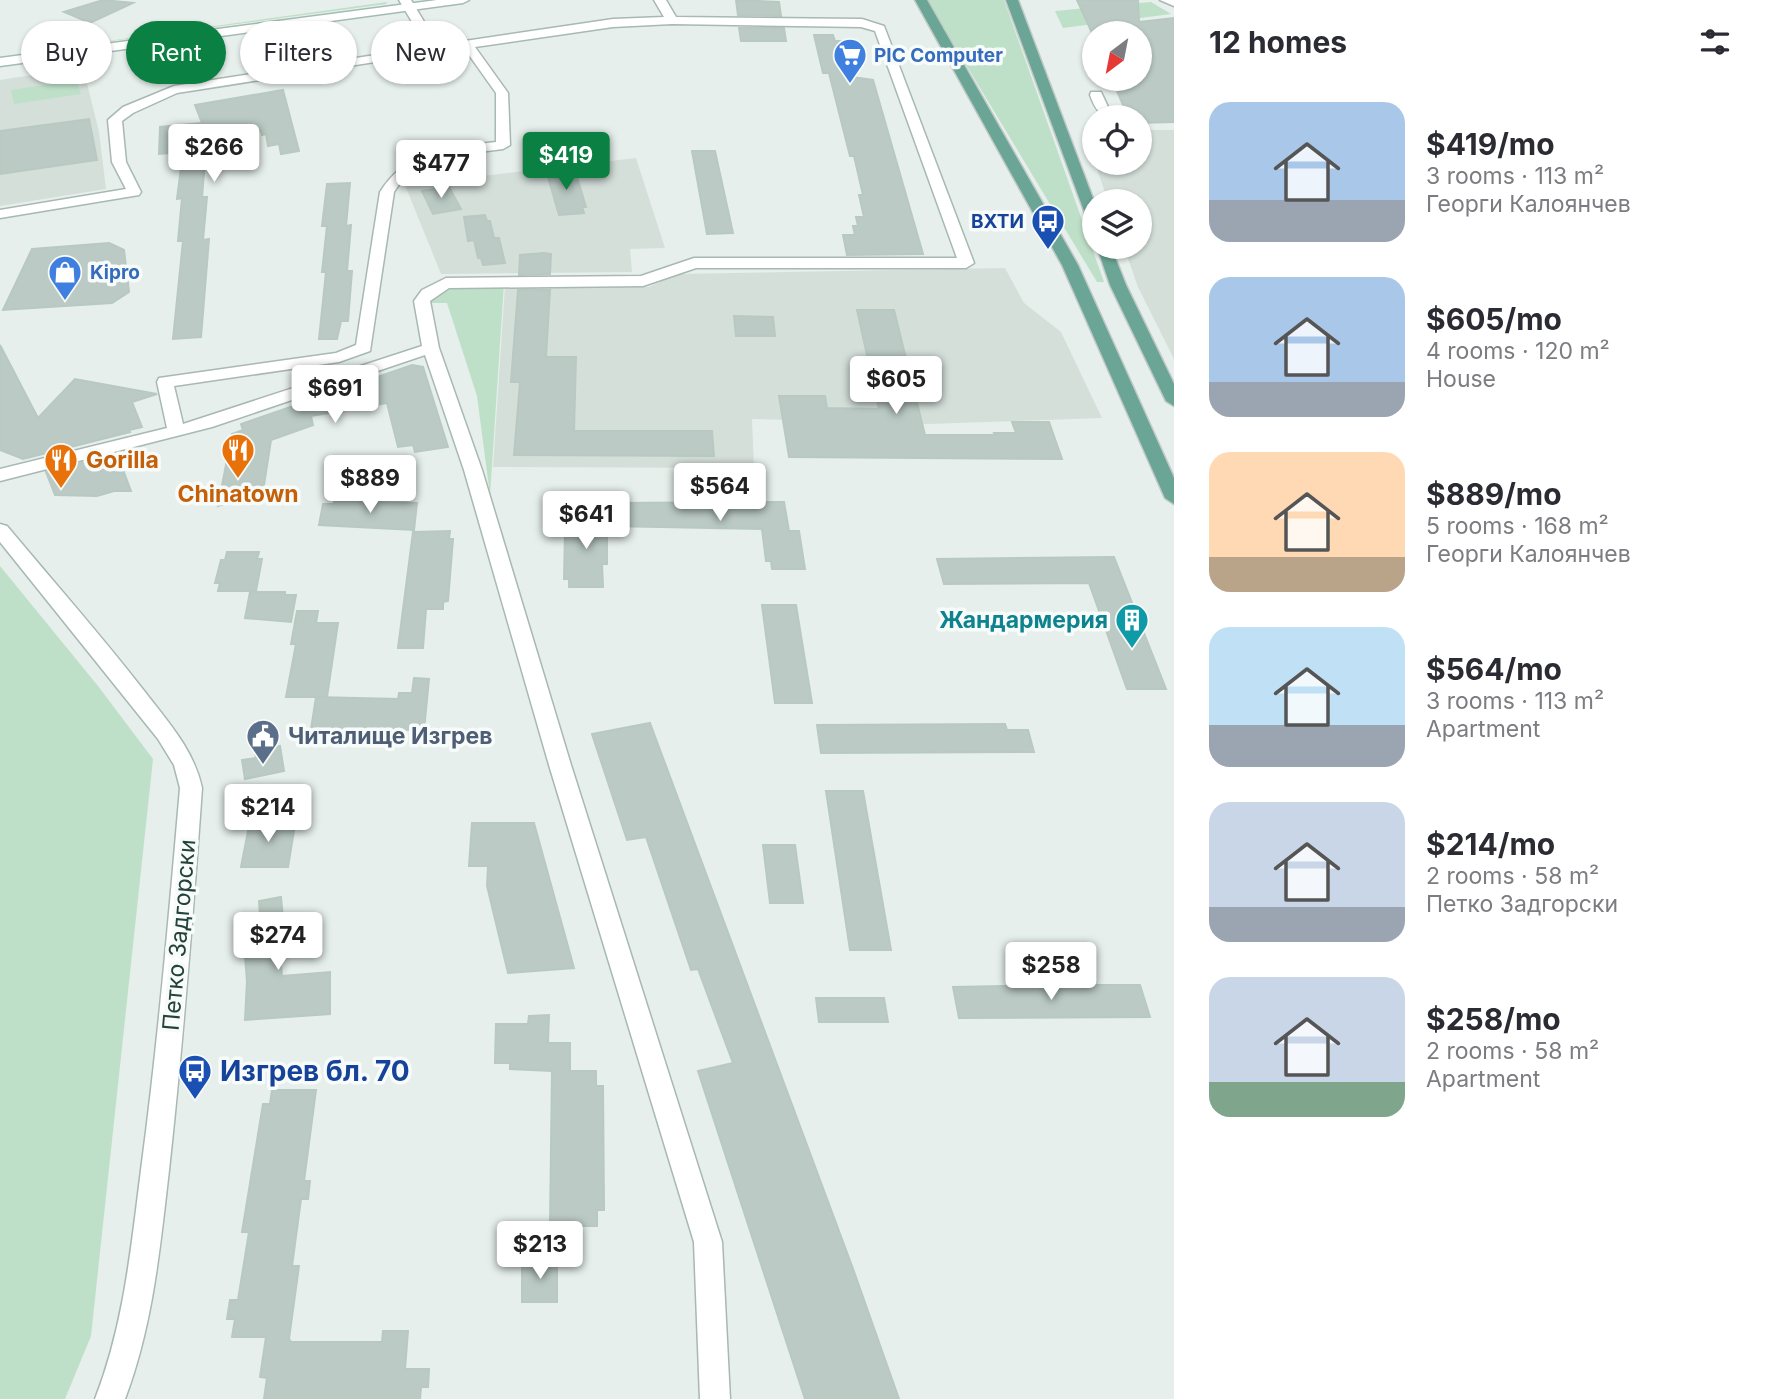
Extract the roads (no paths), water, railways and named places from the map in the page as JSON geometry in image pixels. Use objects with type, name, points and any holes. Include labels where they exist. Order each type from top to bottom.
[{"type":"main road","points":[[921,0],[1070,265],[1174,498]]},
{"type":"main road","points":[[1012,0],[1083,189]]},
{"type":"main road","points":[[1108,259],[1118,285],[1174,401]]},
{"type":"street","points":[[0,51],[390,0]]},
{"type":"street","points":[[0,62],[407,4],[463,0]]},
{"type":"street","points":[[660,0],[672,20]]},
{"type":"street","points":[[1166,0],[1174,4]]},
{"type":"street","points":[[407,4],[418,21]]},
{"type":"street","points":[[470,44],[612,23],[672,20],[862,23],[880,29],[966,263],[694,263],[643,281],[446,283],[435,287],[422,301],[431,348],[473,470],[560,765],[708,1242],[715,1399]]},
{"type":"street","points":[[176,431],[165,382],[339,358],[364,348],[387,192],[393,178],[410,163],[503,145],[502,93],[470,48]]},
{"type":"street","points":[[0,214],[134,192],[119,162],[115,120],[150,99],[174,90],[371,59]]},
{"type":"street","points":[[1096,95],[1100,105]]},
{"type":"street","points":[[0,475],[176,431],[431,348]]},
{"type":"street","name":"Петко Задгорски","points":[[0,530],[116,669],[174,747],[185,764],[190,781],[170,1048],[142,1273],[119,1378],[110,1399]]},
{"type":"place","name":"PIC Computer","points":[[850,85]]},
{"type":"place","name":"ВХТИ","points":[[1048,251]]},
{"type":"place","name":"Kipro","points":[[65,302]]},
{"type":"place","name":"Chinatown","points":[[238,480]]},
{"type":"place","name":"Gorilla","points":[[61,490]]},
{"type":"place","name":"Жандармерия","points":[[1132,650]]},
{"type":"place","name":"Читалище Изгрев","points":[[263,766]]},
{"type":"place","name":"Изгрев бл. 70","points":[[195,1101]]}]
